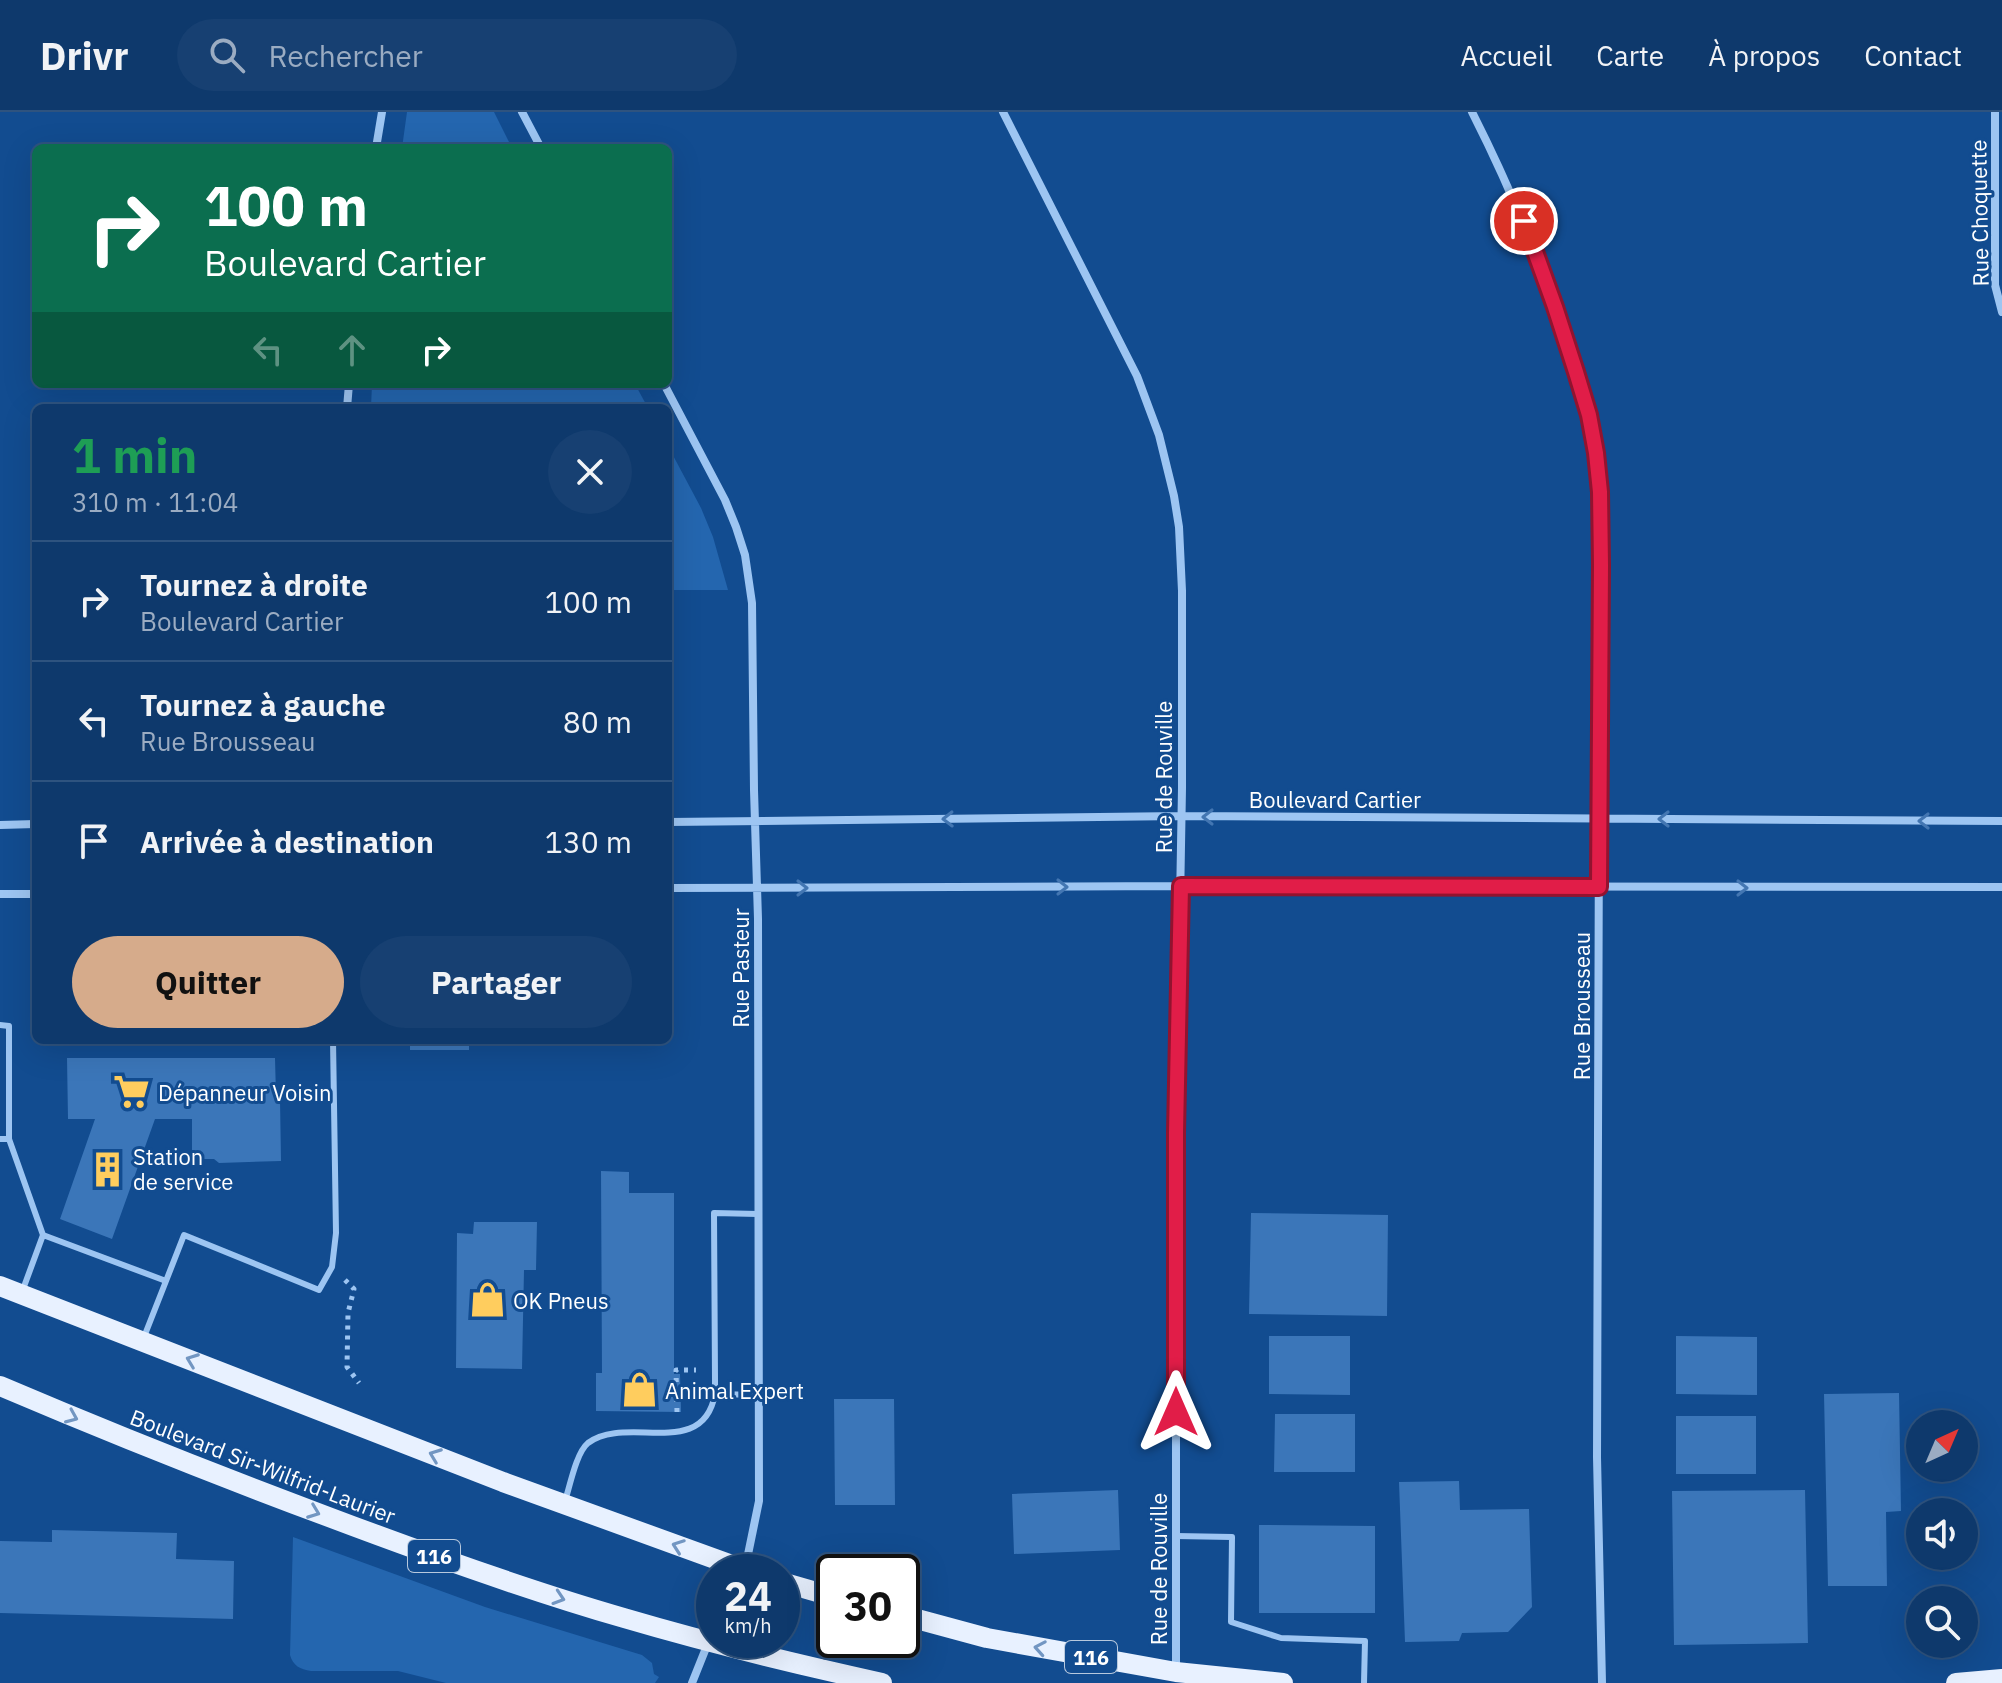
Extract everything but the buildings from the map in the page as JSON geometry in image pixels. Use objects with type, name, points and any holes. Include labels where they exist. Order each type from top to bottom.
[{"type":"main road","points":[[0,1286],[701,1554]]},
{"type":"main road","name":"Boulevard Sir-Wilfrid-Laurier","points":[[0,1386],[109,1433],[399,1543],[562,1599],[696,1638]]},
{"type":"main road","name":"116","points":[[920,1620],[987,1638],[1176,1672],[1283,1683]]},
{"type":"main road","name":"Boulevard Sir-Wilfrid-Laurier","points":[[776,1658],[882,1683]]},
{"type":"main road","points":[[1956,1683],[2002,1679]]},
{"type":"street","points":[[377,144],[382,112]]},
{"type":"street","points":[[522,112],[539,144]]},
{"type":"street","name":"Rue de Rouville","points":[[1003,112],[1137,376],[1167,466],[1179,527],[1181,886],[1176,1133],[1176,1672]]},
{"type":"street","name":"Rue Brousseau","points":[[1472,112],[1532,242],[1576,372],[1589,415],[1600,492],[1597,1457],[1602,1683]]},
{"type":"street","name":"Rue Choquette","points":[[1995,112],[1995,285],[2002,312]]},
{"type":"street","name":"Rue Pasteur","points":[[666,388],[725,500],[745,555],[752,603],[757,888],[759,1501],[751,1554]]},
{"type":"street","name":"Boulevard Cartier","points":[[672,822],[1181,816],[2002,821]]},
{"type":"street","points":[[0,825],[32,824]]},
{"type":"street","points":[[672,888],[2002,887]]},
{"type":"street","points":[[0,894],[32,894]]},
{"type":"street","points":[[692,1683],[702,1658]]},
{"type":"lane","points":[[0,1025],[9,1026],[9,1139],[43,1235],[21,1294]]},
{"type":"lane","points":[[143,1341],[184,1235],[319,1290],[332,1267],[336,1233],[333,1044]]},
{"type":"lane","points":[[0,1139],[9,1139]]},
{"type":"lane","points":[[564,1504],[580,1455],[588,1444],[610,1433],[686,1431],[706,1419],[713,1409],[714,1213],[758,1214]]},
{"type":"lane","points":[[43,1235],[166,1281]]},
{"type":"lane","points":[[715,1394],[759,1395]]},
{"type":"lane","points":[[1176,1536],[1232,1537],[1231,1622],[1281,1638],[1365,1641],[1364,1683]]},
{"type":"path","points":[[354,1289],[348,1313],[347,1367],[359,1383]]},
{"type":"path","points":[[676,1370],[677,1417]]},
{"type":"shaded area","points":[[407,112],[494,112],[510,144],[403,144]]},
{"type":"shaded area","points":[[372,388],[637,388],[646,404],[371,404]]},
{"type":"shaded area","points":[[672,454],[713,537],[728,590],[672,590]]},
{"type":"shaded area","points":[[293,1537],[485,1607],[642,1655],[652,1663],[654,1674],[659,1677],[655,1683],[446,1683],[398,1671],[304,1669],[295,1664],[290,1655]]},
{"type":"place","name":"Dépanneur Voisin","points":[[132,1092]]},
{"type":"place","name":"Station de service","points":[[107,1169]]},
{"type":"place","name":"OK Pneus","points":[[487,1300]]},
{"type":"place","name":"Animal Expert","points":[[639,1390]]},
{"type":"route","points":[[1176,1412],[1176,1133],[1181,886],[1599,887],[1601,565],[1596,453],[1576,372],[1524,221]]}]
